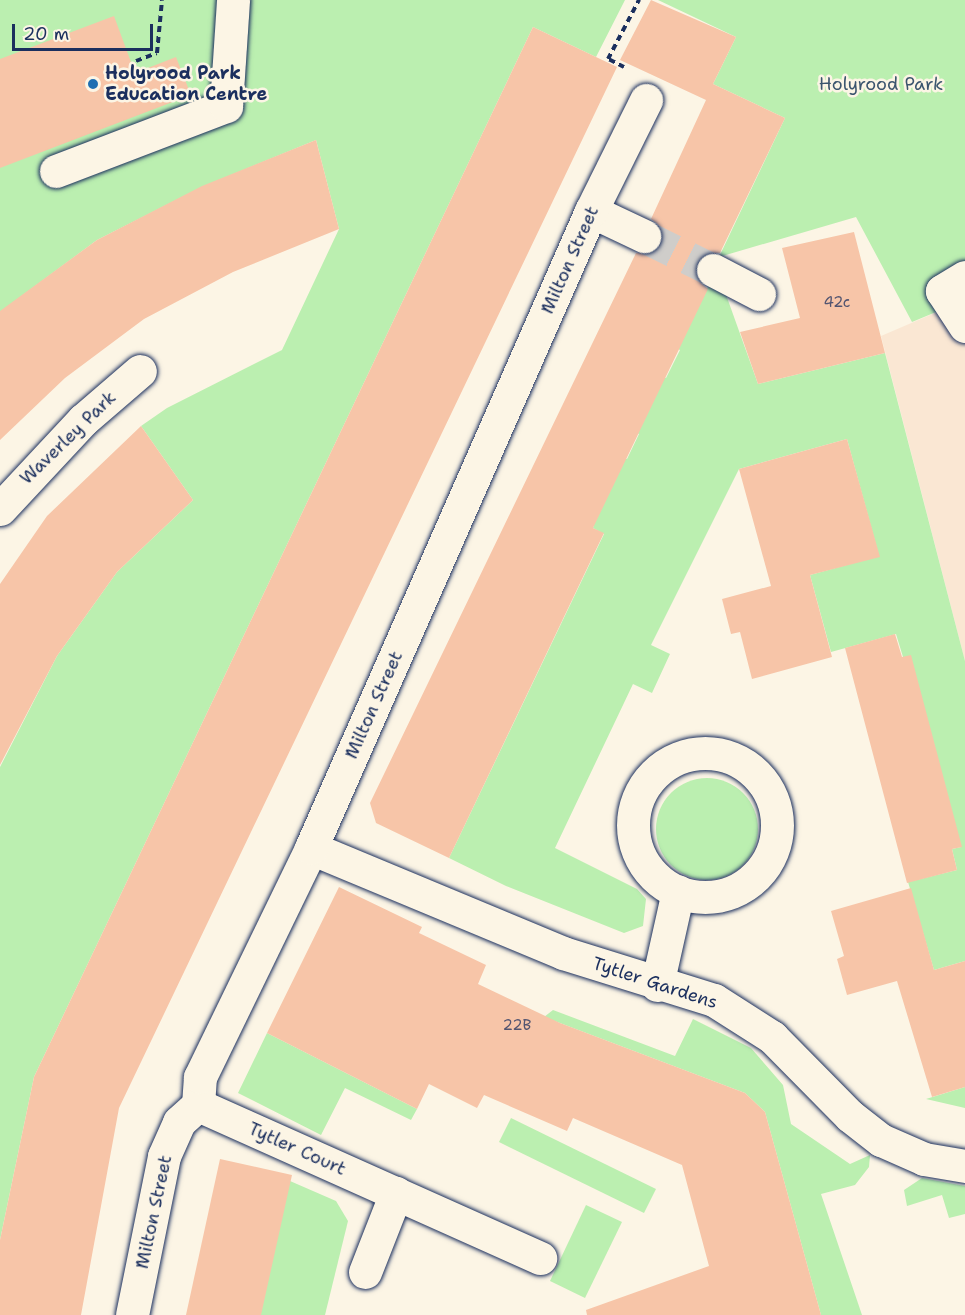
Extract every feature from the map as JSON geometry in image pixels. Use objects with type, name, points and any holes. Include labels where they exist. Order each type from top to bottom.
[{"type":"street","points":[[56,171],[226,106],[233,0]]},
{"type":"street","name":"Milton Street","points":[[132,1315],[164,1156],[179,1122],[198,1105],[200,1077],[311,848],[591,211],[646,100]]},
{"type":"street","points":[[591,211],[644,236]]},
{"type":"street","points":[[713,270],[759,294]]},
{"type":"street","points":[[965,278],[942,291],[965,326]]},
{"type":"street","name":"Waverley Park","points":[[0,509],[83,420],[140,371]]},
{"type":"street","points":[[713,754],[738,761],[758,777],[773,805],[776,837],[767,861],[750,880],[728,893],[702,897],[678,891],[656,878],[636,846],[633,820],[640,795],[664,766],[688,755],[713,754]]},
{"type":"street","name":"Tytler Gardens","points":[[311,848],[563,953],[657,985],[714,1000],[754,1023],[815,1077],[850,1116],[881,1140],[916,1157],[965,1166]]},
{"type":"street","points":[[657,985],[678,891]]},
{"type":"street","name":"Tytler Court","points":[[198,1105],[540,1258]]},
{"type":"street","points":[[366,1272],[396,1193]]},
{"type":"path","points":[[136,61],[157,53],[162,0]]},
{"type":"path","points":[[639,0],[608,59],[655,82],[646,100]]},
{"type":"shaded area","points":[[965,300],[965,661],[881,336]]},
{"type":"green space","points":[[0,0],[625,0],[596,57],[533,27],[34,1077],[0,1240],[0,767],[57,656],[117,572],[193,500],[141,426],[167,408],[282,350],[339,229],[316,140],[202,187],[97,240],[0,312]]},
{"type":"green space","name":"Holyrood Park","points":[[658,0],[965,0],[965,300],[912,322],[856,217],[719,257],[785,118],[713,84],[736,37]]},
{"type":"green space","points":[[711,283],[724,289],[758,384],[885,353],[965,661],[965,961],[934,970],[908,882],[957,870],[952,849],[961,847],[896,634],[831,652],[810,575],[879,556],[847,439],[739,469],[651,645],[670,654],[652,693],[633,684],[555,848],[637,889],[646,899],[643,926],[624,933],[506,886],[449,858],[604,534],[593,528],[615,454],[627,459],[639,434],[626,427],[653,372],[666,378],[680,350],[667,344]]},
{"type":"green space","points":[[707,778],[726,782],[743,793],[754,810],[758,829],[754,848],[743,865],[726,876],[707,880],[688,876],[671,865],[660,848],[656,829],[660,810],[671,793],[688,782]]},
{"type":"green space","points":[[553,1010],[675,1056],[693,1019],[751,1048],[783,1085],[791,1124],[850,1164],[870,1155],[869,1167],[855,1185],[821,1194],[862,1315],[821,1315],[765,1112],[745,1093],[544,1017]]},
{"type":"green space","points":[[267,1033],[417,1109],[411,1120],[345,1088],[321,1135],[238,1093]]},
{"type":"green space","points":[[965,1087],[965,1108],[926,1099]]},
{"type":"green space","points":[[511,1118],[656,1189],[644,1213],[499,1142]]},
{"type":"green space","points":[[922,1178],[965,1186],[965,1214],[949,1218],[942,1195],[907,1206],[904,1190]]},
{"type":"green space","points":[[290,1181],[336,1201],[348,1221],[325,1315],[247,1315]]},
{"type":"green space","points":[[586,1205],[622,1222],[585,1298],[550,1281]]},
{"type":"building","points":[[651,0],[736,37],[713,84],[785,118],[720,253],[703,254],[696,262],[697,280],[708,289],[593,528],[604,533],[449,858],[376,823],[370,803],[636,253],[654,252],[661,243],[660,226],[651,219],[706,100],[620,60]]},
{"type":"building","name":"Holyrood Park Education Centre","points":[[114,16],[135,73],[176,57],[191,95],[0,168],[0,59]]},
{"type":"building","points":[[533,27],[617,67],[119,1108],[81,1315],[0,1315],[0,1240],[34,1077]]},
{"type":"building","points":[[316,140],[339,229],[233,272],[144,319],[65,378],[0,440],[0,311],[97,240],[202,186]]},
{"type":"building","points":[[854,232],[885,353],[758,384],[740,332],[800,318],[782,248]]},
{"type":"building","points":[[141,426],[193,500],[117,572],[57,656],[0,765],[0,584],[47,516]]},
{"type":"building","points":[[847,439],[880,557],[810,575],[832,657],[752,679],[740,632],[731,634],[722,599],[771,586],[739,469]]},
{"type":"building","points":[[895,634],[902,657],[911,655],[962,847],[952,849],[957,870],[907,883],[845,648]]},
{"type":"building","points":[[339,887],[422,927],[419,933],[486,965],[478,984],[560,1023],[745,1093],[765,1112],[821,1315],[587,1315],[586,1310],[709,1266],[682,1165],[573,1118],[567,1131],[484,1095],[477,1108],[429,1084],[417,1109],[267,1033]]},
{"type":"building","points":[[911,888],[934,970],[965,961],[965,1087],[932,1097],[897,981],[847,995],[837,959],[844,956],[831,911]]},
{"type":"building","points":[[220,1159],[292,1175],[261,1315],[186,1315]]},
{"type":"tunnel","points":[[644,236],[713,270]]},
{"type":"place","name":"Holyrood Park Education Centre","points":[[93,84]]}]
